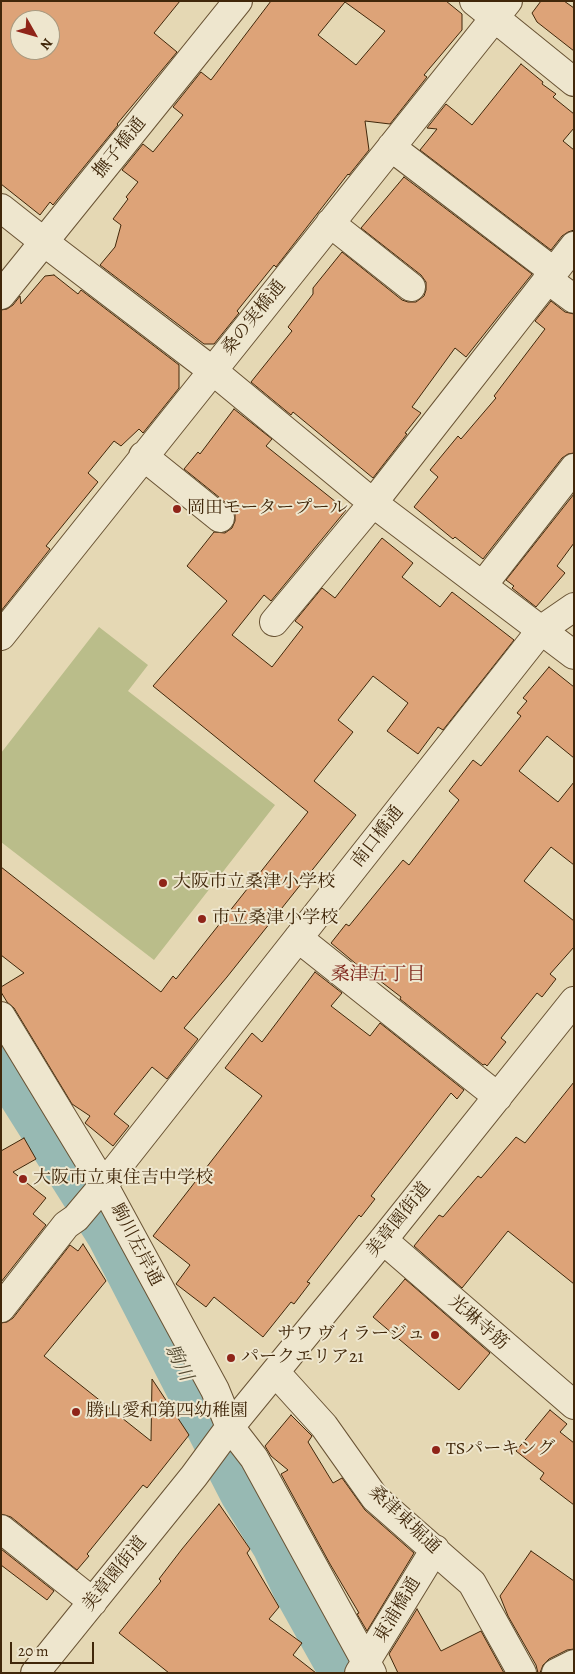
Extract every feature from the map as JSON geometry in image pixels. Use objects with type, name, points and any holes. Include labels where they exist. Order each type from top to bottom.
[{"type":"street","name":"撫子橋通","points":[[1,295],[238,1]]},
{"type":"street","points":[[492,7],[574,82]]},
{"type":"street","name":"桑の実橋通","points":[[1,636],[391,146],[492,7]]},
{"type":"street","points":[[391,146],[550,275],[574,299]]},
{"type":"street","points":[[1,208],[212,370],[373,503],[574,655]]},
{"type":"street","points":[[330,223],[412,287]]},
{"type":"street","points":[[274,622],[373,503],[574,246]]},
{"type":"street","points":[[143,456],[220,518]]},
{"type":"street","points":[[483,585],[574,468]]},
{"type":"street","name":"南口橋通","points":[[1,1308],[66,1225],[76,1218],[100,1188],[542,630],[574,607]]},
{"type":"street","points":[[298,938],[498,1097]]},
{"type":"street","name":"美章園街道","points":[[35,1673],[574,1001]]},
{"type":"street","name":"駒川左岸通","points":[[1,1016],[215,1390],[227,1432],[254,1458],[364,1670]]},
{"type":"street","name":"光琳寺筋","points":[[383,1240],[574,1405]]},
{"type":"street","name":"桑津東堀通","points":[[276,1373],[324,1426],[375,1498],[472,1583],[522,1673]]},
{"type":"street","points":[[1,1529],[93,1602]]},
{"type":"street","name":"東浦橋通","points":[[364,1670],[434,1550]]},
{"type":"street","points":[[556,1673],[574,1664]]},
{"type":"green space","points":[[99,627],[148,665],[128,691],[275,805],[154,960],[1,842],[1,753]]},
{"type":"building","points":[[1,1],[180,1],[154,33],[177,52],[53,205],[50,202],[40,215],[1,184]]},
{"type":"building","points":[[271,1],[446,1],[462,14],[462,30],[424,75],[427,77],[390,124],[365,121],[369,150],[348,174],[276,267],[274,265],[237,311],[239,313],[214,344],[204,344],[100,265],[115,247],[121,225],[113,219],[128,199],[126,197],[138,182],[122,170],[143,144],[153,152],[183,115],[173,107],[201,72],[211,80]],"holes":[[[345,2],[385,31],[356,65],[318,35]]]},
{"type":"building","points":[[541,1],[564,1],[574,8],[574,51],[537,22],[532,13]]},
{"type":"building","points":[[521,64],[543,82],[542,84],[556,94],[553,97],[574,114],[574,128],[563,141],[574,150],[574,230],[562,236],[551,250],[420,150],[437,129],[427,128],[446,104],[472,125]]},
{"type":"building","points":[[404,177],[532,274],[466,357],[455,348],[412,407],[421,413],[373,478],[293,412],[291,415],[251,382],[292,331],[288,327],[313,294],[313,288],[342,252],[402,300],[416,302],[424,296],[426,282],[421,275],[361,228]]},
{"type":"building","points":[[54,275],[78,294],[81,290],[179,365],[179,388],[143,433],[139,429],[121,446],[114,441],[88,473],[98,482],[46,546],[50,549],[1,611],[1,310],[13,305],[20,296],[21,304],[45,276]]},
{"type":"building","points":[[551,301],[565,312],[574,314],[574,453],[562,458],[483,559],[455,537],[453,539],[414,507],[438,477],[430,470],[458,436],[461,439],[496,398],[494,396],[545,329],[535,321]]},
{"type":"building","points":[[234,409],[272,439],[266,446],[346,510],[271,601],[264,595],[232,635],[272,667],[303,627],[295,621],[322,588],[335,598],[382,538],[413,563],[402,577],[440,607],[452,592],[514,640],[443,730],[438,727],[418,754],[387,731],[408,703],[373,676],[338,720],[353,732],[314,781],[356,815],[184,1028],[198,1039],[167,1079],[152,1067],[114,1114],[129,1126],[113,1146],[85,1123],[90,1116],[72,1104],[14,1008],[7,1002],[1,992],[1,987],[24,973],[1,955],[1,867],[161,992],[173,976],[176,979],[308,812],[153,686],[227,601],[187,566],[214,532],[225,533],[232,528],[235,521],[235,513],[230,506],[184,469],[198,452],[200,454]]},
{"type":"building","points":[[574,494],[574,543],[557,566],[565,573],[536,607],[512,588],[514,586],[506,580]]},
{"type":"building","points":[[549,667],[574,687],[574,758],[547,736],[519,771],[558,802],[574,782],[574,865],[551,847],[524,881],[574,921],[574,947],[550,974],[556,979],[542,997],[537,993],[501,1038],[506,1042],[487,1066],[483,1065],[400,999],[401,997],[331,943],[346,924],[349,926],[403,860],[409,865],[459,800],[449,791],[473,760],[481,766],[521,716],[517,713],[527,701],[523,698]]},
{"type":"building","points":[[315,972],[342,993],[331,1006],[370,1036],[380,1023],[464,1090],[457,1099],[451,1093],[371,1196],[375,1199],[361,1217],[359,1215],[307,1282],[310,1283],[294,1304],[291,1302],[263,1337],[214,1297],[206,1307],[176,1284],[190,1265],[153,1236],[262,1096],[225,1068],[252,1033],[262,1042]]},
{"type":"building","points":[[574,1082],[574,1284],[508,1231],[462,1288],[414,1246],[439,1215],[443,1217],[478,1176],[481,1178],[516,1137],[525,1143]]},
{"type":"building","name":"大阪市立東住吉中学校","points":[[24,1138],[36,1159],[13,1172],[46,1198],[33,1214],[46,1225],[1,1282],[1,1151]]},
{"type":"building","points":[[83,1244],[106,1281],[44,1356],[151,1441],[152,1379],[189,1435],[147,1488],[143,1485],[87,1554],[89,1556],[77,1570],[11,1517],[1,1514],[1,1323],[13,1318],[70,1245],[78,1251]]},
{"type":"building","name":"サワ ヴィラージュ","points":[[405,1279],[490,1353],[459,1390],[373,1317]]},
{"type":"building","points":[[550,1410],[567,1424],[560,1432],[574,1443],[574,1505],[540,1479],[544,1473],[516,1451]]},
{"type":"building","points":[[291,1415],[312,1436],[308,1442],[333,1483],[342,1478],[365,1510],[414,1553],[367,1631],[357,1614],[359,1613],[281,1474],[288,1470],[271,1456],[265,1446]]},
{"type":"building","points":[[219,1504],[250,1549],[247,1553],[279,1607],[269,1619],[302,1643],[293,1655],[316,1673],[169,1673],[119,1633],[161,1581],[159,1579],[182,1549]]},
{"type":"building","points":[[1,1549],[54,1591],[47,1600],[1,1565]]},
{"type":"building","points":[[531,1551],[574,1581],[574,1649],[567,1650],[549,1659],[543,1665],[540,1673],[538,1673],[536,1665],[508,1616],[500,1596]]},
{"type":"building","points":[[417,1609],[441,1651],[481,1631],[504,1673],[398,1673],[389,1654]]},
{"type":"waterway","name":"駒川","points":[[1,1059],[112,1235],[245,1493],[277,1545],[297,1587],[345,1673]]},
{"type":"place","name":"岡田モータープール","points":[[177,509]]},
{"type":"place","name":"大阪市立桑津小学校","points":[[163,883]]},
{"type":"place","name":"市立桑津小学校","points":[[202,919]]},
{"type":"place","name":"大阪市立東住吉中学校","points":[[23,1179]]},
{"type":"place","name":"サワ ヴィラージュ","points":[[435,1335]]},
{"type":"place","name":"パークエリア21","points":[[231,1358]]},
{"type":"place","name":"勝山愛和第四幼稚園","points":[[76,1412]]},
{"type":"place","name":"TSパーキング","points":[[436,1450]]},
{"type":"district","name":"桑津五丁目","points":[[378,975]]}]
